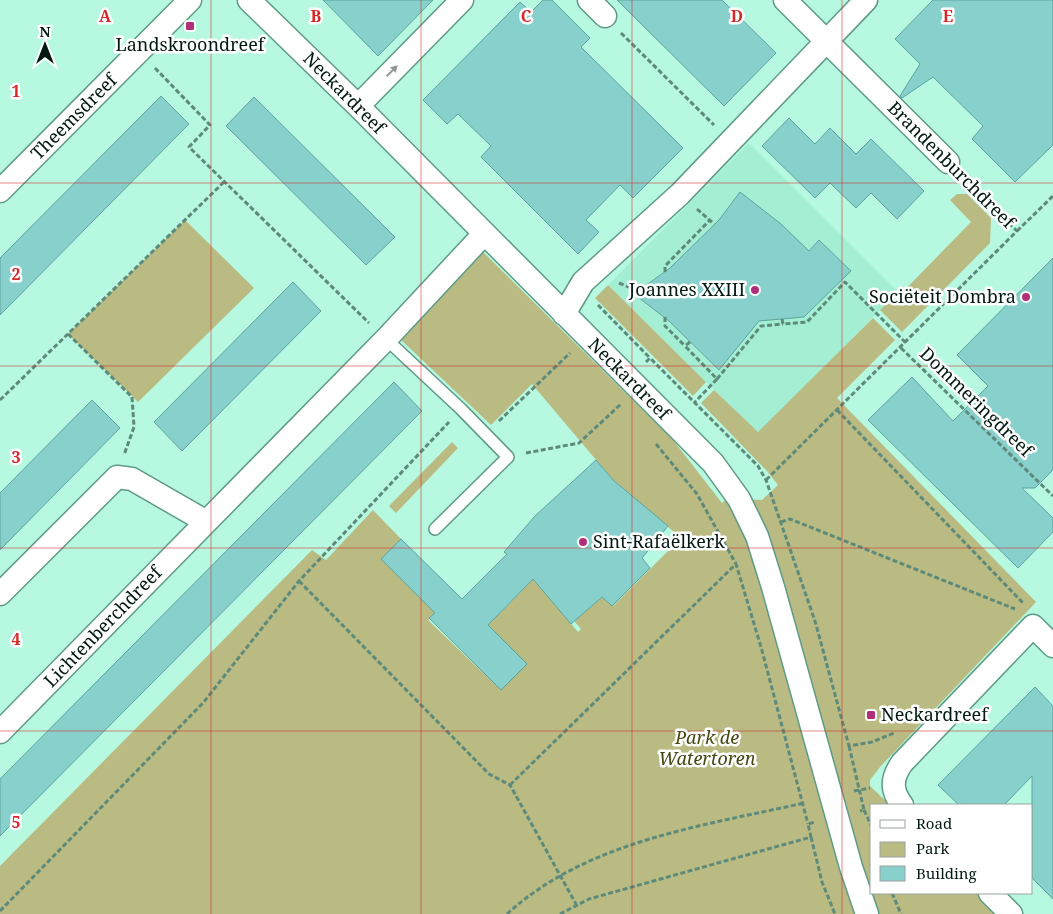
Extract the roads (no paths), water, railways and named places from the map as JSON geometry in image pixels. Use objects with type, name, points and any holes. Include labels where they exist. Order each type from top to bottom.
[{"type":"street","name":"Theemsdreef","points":[[0,190],[190,0]]},
{"type":"street","name":"Neckardreef","points":[[249,0],[358,106],[713,463],[744,508],[756,536],[773,587],[834,806],[867,914]]},
{"type":"street","points":[[358,106],[462,0]]},
{"type":"street","points":[[589,0],[605,16]]},
{"type":"street","name":"Brandenburchdreef","points":[[785,0],[828,40],[948,162]]},
{"type":"street","points":[[564,314],[583,282],[680,194],[866,0]]},
{"type":"street","name":"Lichtenberchdreef","points":[[0,732],[205,521],[386,339],[484,234]]},
{"type":"street","points":[[0,594],[117,477],[132,479],[205,521]]},
{"type":"street","points":[[901,804],[892,784],[895,773],[902,763],[1033,626],[1053,646]]},
{"type":"street","points":[[991,894],[1011,914]]},
{"type":"lane","points":[[386,339],[461,409],[508,457],[435,529]]},
{"type":"place","name":"Landskroondreef","points":[[190,26]]},
{"type":"place","name":"Joannes XXIII","points":[[755,290]]},
{"type":"place","name":"Sociëteit Dombra","points":[[1026,297]]},
{"type":"place","name":"Sint-Rafaëlkerk","points":[[583,542]]},
{"type":"place","name":"Neckardreef","points":[[871,715]]},
{"type":"park label","name":"Park de Watertoren","points":[[707,748]]}]
